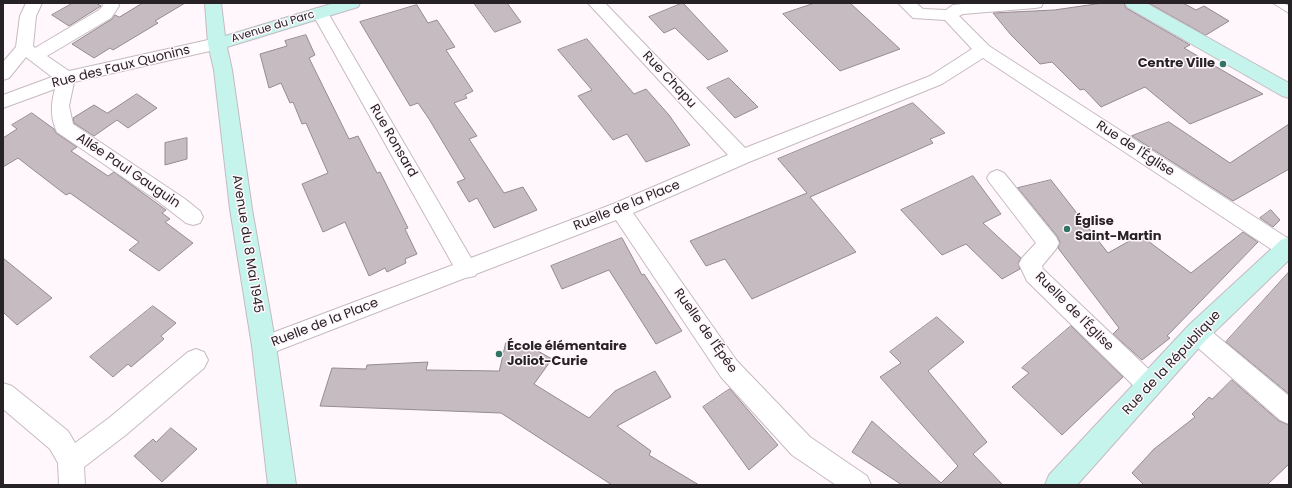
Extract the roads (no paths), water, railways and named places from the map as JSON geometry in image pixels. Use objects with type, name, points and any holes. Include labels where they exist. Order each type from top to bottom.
[{"type":"street","points":[[29,52],[28,16],[34,3]]},
{"type":"street","points":[[3,74],[29,52],[105,14],[111,6],[110,3]]},
{"type":"street","name":"Avenue du 8 Mai 1945","points":[[213,3],[217,44],[223,70],[241,209],[264,346],[282,485]]},
{"type":"street","name":"Avenue du Parc","points":[[217,44],[352,3]]},
{"type":"street","name":"Rue Chapu","points":[[596,3],[742,157]]},
{"type":"street","points":[[906,3],[919,14],[949,15],[959,9],[1036,3]]},
{"type":"street","points":[[1133,3],[1289,91]]},
{"type":"street","name":"Rue Ronsard","points":[[320,13],[467,270]]},
{"type":"street","name":"Rue de l'Église","points":[[949,15],[983,50],[1288,247]]},
{"type":"street","name":"Rue des Faux Quonins","points":[[3,102],[66,78],[217,44]]},
{"type":"street","name":"Ruelle de la Place","points":[[264,346],[467,270],[620,210],[742,157],[936,80],[983,50]]},
{"type":"street","points":[[29,52],[66,78]]},
{"type":"street","name":"Allée Paul Gauguin","points":[[66,78],[60,106],[64,127],[92,148],[170,197],[193,217]]},
{"type":"street","name":"Ruelle de l'Église","points":[[997,178],[1049,243],[1030,264],[1035,276],[1150,386]]},
{"type":"street","name":"Ruelle de l'Épée","points":[[620,210],[729,369],[801,446],[858,485]]},
{"type":"street","name":"Rue de la République","points":[[1060,485],[1198,334],[1288,247]]},
{"type":"street","points":[[1198,334],[1289,412]]},
{"type":"street","points":[[71,461],[118,426],[196,360]]},
{"type":"street","points":[[3,394],[59,440],[71,461],[72,485]]},
{"type":"lane","points":[[1277,3],[1289,10]]},
{"type":"place","name":"Centre Ville","points":[[1223,64]]},
{"type":"place","name":"Église Saint-Martin","points":[[1067,229]]},
{"type":"place","name":"École élémentaire Joliot-Curie","points":[[499,354]]}]
